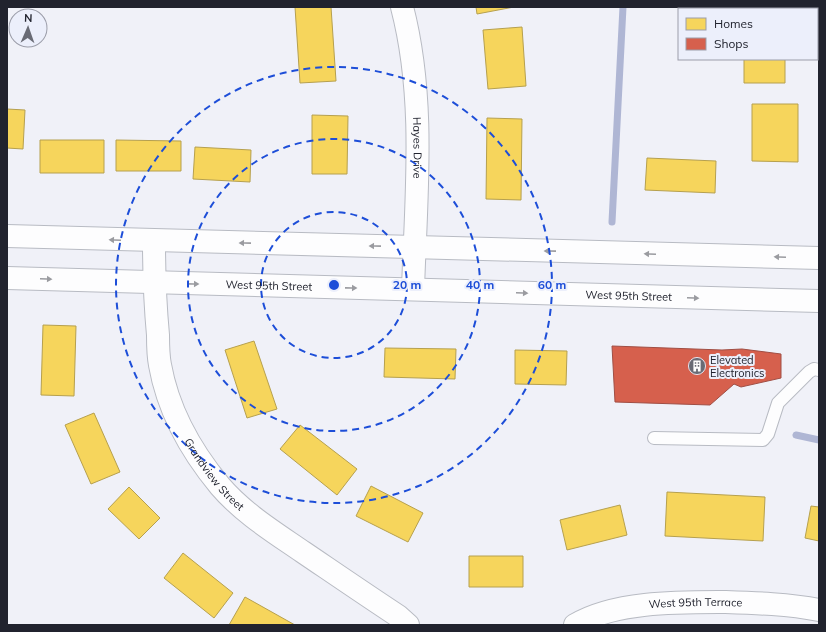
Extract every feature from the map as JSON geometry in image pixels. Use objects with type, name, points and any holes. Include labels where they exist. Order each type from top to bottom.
[{"type":"main road","name":"Hayes Drive","points":[[402,7],[414,76],[418,137],[413,290]]},
{"type":"main road","points":[[7,236],[819,258]]},
{"type":"main road","name":"Grandview Street","points":[[154,241],[154,283],[160,364],[165,386],[173,408],[182,429],[194,449],[220,486],[243,509],[398,616],[408,625]]},
{"type":"main road","name":"West 95th Street","points":[[7,278],[819,301]]},
{"type":"main road","name":"West 95th Terrace","points":[[575,625],[609,611],[644,605],[684,602],[747,603],[803,607],[819,610]]},
{"type":"lane","points":[[654,438],[763,440],[768,434],[778,403],[809,372],[814,369],[819,370]]},
{"type":"building: Homes","points":[[295,7],[331,7],[336,81],[300,83]]},
{"type":"building: Homes","points":[[476,7],[514,7],[477,14]]},
{"type":"building: Homes","points":[[522,27],[526,86],[488,89],[483,30]]},
{"type":"building: Homes","points":[[744,60],[785,60],[785,83],[744,83]]},
{"type":"building: Homes","points":[[752,104],[798,104],[798,162],[752,161]]},
{"type":"building: Homes","points":[[7,109],[25,110],[23,149],[7,148]]},
{"type":"building: Homes","points":[[312,115],[348,116],[347,174],[312,174]]},
{"type":"building: Homes","points":[[487,118],[522,119],[521,200],[486,199]]},
{"type":"building: Homes","points":[[40,140],[104,140],[104,173],[40,173]]},
{"type":"building: Homes","points":[[116,140],[181,141],[181,171],[116,171]]},
{"type":"building: Homes","points":[[195,147],[251,150],[250,182],[193,179]]},
{"type":"building: Homes","points":[[647,158],[716,161],[715,193],[645,190]]},
{"type":"building: Homes","points":[[43,325],[76,326],[74,396],[41,395]]},
{"type":"building: Homes","points":[[254,341],[277,409],[247,418],[225,350]]},
{"type":"building: Homes","points":[[385,348],[456,349],[455,379],[384,377]]},
{"type":"building: Homes","points":[[515,350],[567,351],[566,385],[515,384]]},
{"type":"building: Homes","points":[[94,413],[120,472],[91,484],[65,425]]},
{"type":"building: Homes","points":[[300,425],[357,469],[337,495],[280,449]]},
{"type":"building: Homes","points":[[371,486],[423,513],[408,542],[356,516]]},
{"type":"building: Homes","points":[[129,487],[160,518],[139,539],[108,509]]},
{"type":"building: Homes","points":[[667,492],[765,497],[763,541],[665,536]]},
{"type":"building: Homes","points":[[620,505],[627,535],[567,550],[560,520]]},
{"type":"building: Homes","points":[[811,506],[819,507],[819,541],[805,538]]},
{"type":"building: Homes","points":[[183,553],[233,593],[214,618],[164,578]]},
{"type":"building: Homes","points":[[469,556],[523,556],[523,587],[469,587]]},
{"type":"building: Homes","points":[[245,597],[295,625],[229,625]]},
{"type":"building: Shops","name":"Elevated Electronics","points":[[612,346],[722,350],[742,349],[781,354],[781,378],[741,387],[734,384],[710,405],[615,402]]},
{"type":"waterway","points":[[612,222],[623,7]]},
{"type":"waterway","points":[[796,435],[819,440]]},
{"type":"place","name":"Elevated Electronics","points":[[697,366]]}]
